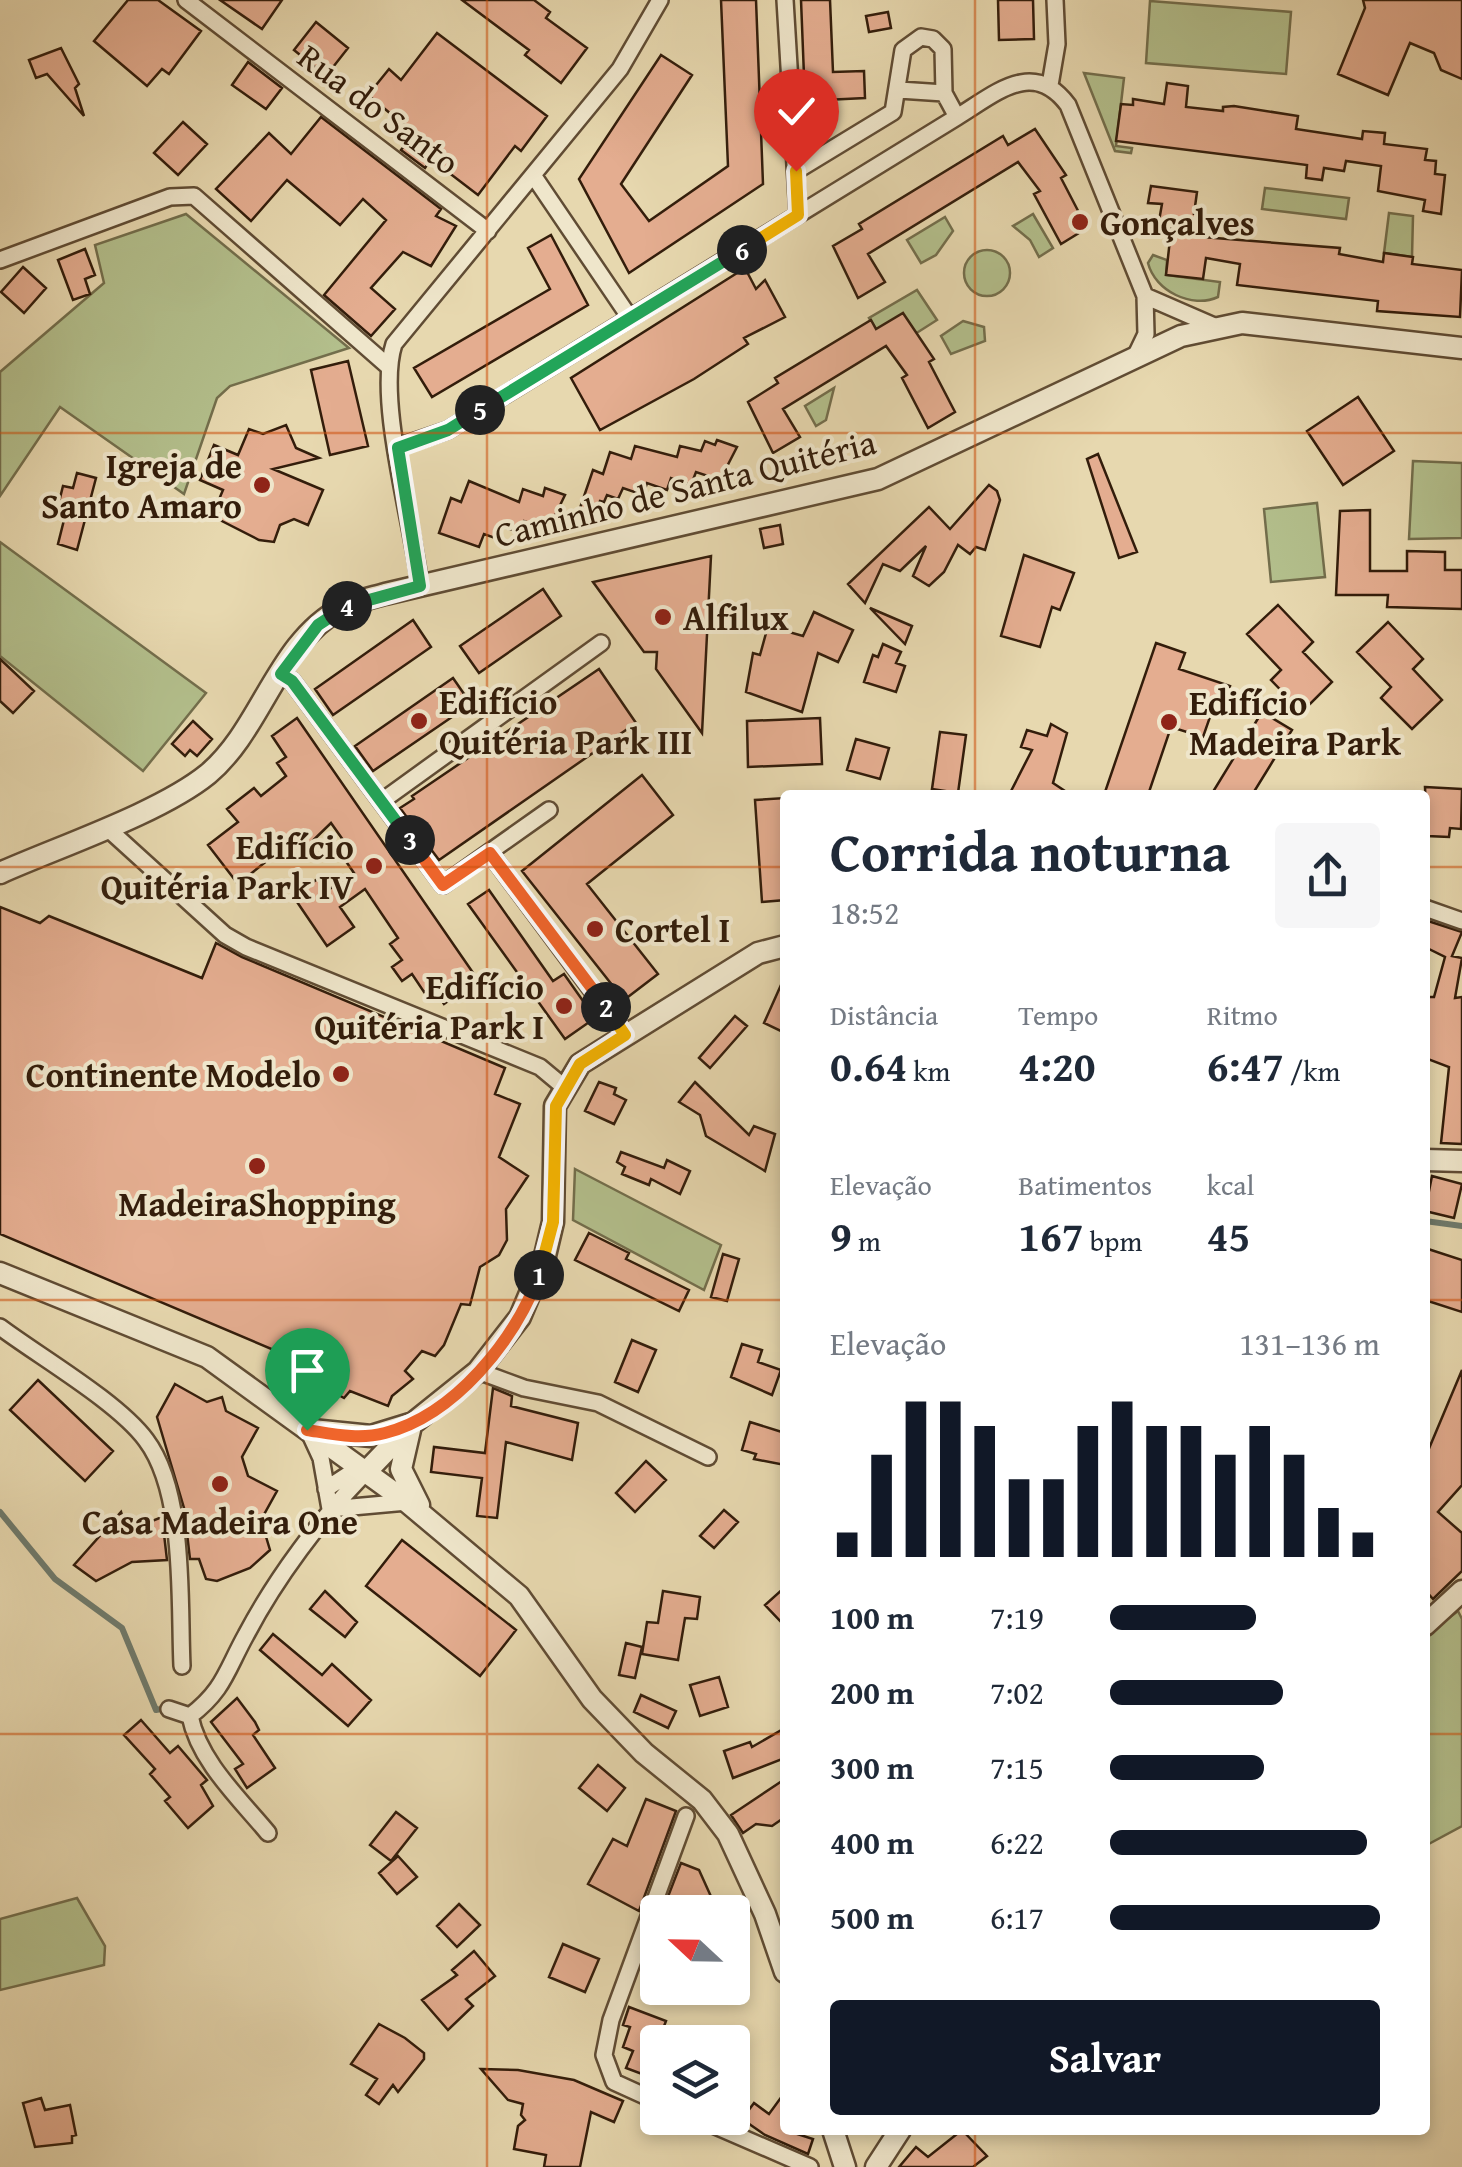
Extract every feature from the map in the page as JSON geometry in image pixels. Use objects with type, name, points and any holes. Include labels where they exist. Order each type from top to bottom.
[{"type":"street","name":"Rua do Santo","points":[[186,0],[488,230]]},
{"type":"street","points":[[420,586],[388,367],[394,344],[620,69],[660,0]]},
{"type":"street","points":[[785,0],[798,215]]},
{"type":"street","points":[[1050,85],[1057,44],[1055,0]]},
{"type":"street","points":[[796,171],[885,119],[897,105],[903,50],[922,37],[933,39],[942,49],[944,93],[957,116]]},
{"type":"street","points":[[398,448],[448,430],[1013,84],[1050,85],[1068,105],[1145,296],[1146,334],[1135,358]]},
{"type":"street","points":[[898,90],[944,93]]},
{"type":"street","points":[[534,175],[630,318]]},
{"type":"street","points":[[0,260],[170,197],[194,196],[388,367]]},
{"type":"street","points":[[1145,296],[1214,326]]},
{"type":"street","name":"Caminho de Santa Quitéria","points":[[0,874],[106,827],[208,774],[247,731],[281,674],[318,625],[342,608],[420,586],[878,479],[1135,358],[1214,326],[1242,323],[1462,348]]},
{"type":"street","points":[[382,802],[601,643]]},
{"type":"street","points":[[281,674],[292,681],[443,885],[549,810]]},
{"type":"street","points":[[106,827],[225,935],[540,1067],[564,1087]]},
{"type":"street","points":[[490,853],[625,1035]]},
{"type":"street","points":[[1430,910],[1462,921]]},
{"type":"street","points":[[190,1716],[216,1697],[246,1634],[330,1509],[412,1424],[478,1371],[520,1317],[544,1260],[556,1192],[556,1106],[580,1064],[758,953],[780,947]]},
{"type":"street","points":[[1430,1160],[1462,1160]]},
{"type":"street","points":[[0,1273],[207,1357],[428,1518],[519,1596],[592,1699],[644,1753],[702,1800],[728,1834],[765,1914],[780,1958]]},
{"type":"street","points":[[0,1327],[146,1439],[157,1460],[171,1507],[178,1563],[182,1666]]},
{"type":"street","points":[[478,1371],[524,1388],[598,1403],[708,1456]]},
{"type":"street","points":[[307,1430],[371,1436],[412,1424]]},
{"type":"street","points":[[412,1424],[400,1469],[404,1484],[428,1518]]},
{"type":"street","points":[[307,1430],[321,1458],[330,1509]]},
{"type":"street","points":[[326,1489],[349,1474],[365,1473]]},
{"type":"street","points":[[330,1509],[406,1502]]},
{"type":"street","points":[[1430,1621],[1462,1591]]},
{"type":"street","points":[[169,1709],[190,1716]]},
{"type":"street","points":[[190,1716],[194,1736],[206,1756],[268,1833]]},
{"type":"street","points":[[640,2094],[614,2082],[604,2055],[612,2020],[686,1816]]},
{"type":"street","points":[[736,2135],[810,2167]]},
{"type":"street","points":[[876,2167],[897,2135]]},
{"type":"green space","points":[[1150,1],[1291,12],[1286,74],[1146,63]]},
{"type":"green space","points":[[1084,73],[1124,78],[1116,146],[1132,148],[1131,153],[1115,151]]},
{"type":"green space","points":[[1265,188],[1349,198],[1346,219],[1262,209]]},
{"type":"green space","points":[[1389,213],[1413,216],[1412,257],[1384,253]]},
{"type":"green space","points":[[186,214],[349,348],[230,386],[217,398],[184,494],[60,407],[0,496],[0,372],[104,283],[95,245]]},
{"type":"green space","points":[[1033,214],[1053,248],[1039,257],[1030,240],[1013,226]]},
{"type":"green space","points":[[945,217],[953,231],[936,255],[921,263],[907,240]]},
{"type":"green space","points":[[987,250],[1003,257],[1010,273],[1003,289],[987,296],[971,289],[964,273],[971,257]]},
{"type":"green space","points":[[1153,255],[1167,260],[1166,275],[1220,282],[1218,297],[1197,301],[1166,289],[1148,263]]},
{"type":"green space","points":[[917,290],[937,320],[915,334],[876,329],[869,318]]},
{"type":"green space","points":[[963,321],[984,327],[985,341],[951,354],[941,336]]},
{"type":"green space","points":[[834,388],[826,420],[816,426],[805,406]]},
{"type":"green space","points":[[1413,461],[1462,463],[1462,538],[1409,539]]},
{"type":"green space","points":[[1317,503],[1325,577],[1271,582],[1264,509]]},
{"type":"green space","points":[[0,542],[206,693],[143,771],[0,656]]},
{"type":"green space","points":[[575,1169],[721,1245],[704,1290],[573,1220]]},
{"type":"green space","points":[[1458,1611],[1462,1619],[1462,1826],[1430,1843],[1430,1632]]},
{"type":"green space","points":[[77,1898],[105,1946],[104,1965],[0,1990],[0,1919]]},
{"type":"building","points":[[128,0],[158,0],[201,31],[169,74],[162,69],[147,86],[94,41]]},
{"type":"building","points":[[220,0],[282,0],[262,29]]},
{"type":"building","points":[[462,0],[534,0],[550,12],[546,18],[587,48],[561,83],[525,55],[529,50]]},
{"type":"building","points":[[721,0],[756,0],[763,184],[629,273],[579,179],[661,55],[692,75],[621,184],[649,221],[728,166]]},
{"type":"building","points":[[801,0],[830,0],[833,72],[864,71],[865,98],[805,101]]},
{"type":"building","points":[[998,0],[1033,0],[1034,39],[999,40]]},
{"type":"building","points":[[1363,0],[1462,0],[1462,79],[1441,70],[1434,53],[1410,43],[1388,95],[1338,74],[1365,8]]},
{"type":"building","points":[[888,12],[891,28],[869,32],[866,16]]},
{"type":"building","points":[[316,22],[348,48],[326,76],[294,50]]},
{"type":"building","points":[[437,33],[547,116],[521,151],[515,146],[478,195],[431,159],[425,168],[401,150],[414,133],[368,95],[389,69],[401,80]]},
{"type":"building","points":[[61,48],[79,84],[75,88],[84,116],[47,74],[36,78],[29,60]]},
{"type":"building","points":[[248,62],[282,88],[266,109],[232,85]]},
{"type":"building","points":[[1167,83],[1188,86],[1186,107],[1223,111],[1223,107],[1234,106],[1298,116],[1296,129],[1362,139],[1363,131],[1385,133],[1384,144],[1427,149],[1425,160],[1436,161],[1435,174],[1445,175],[1441,214],[1423,211],[1425,200],[1378,191],[1381,166],[1346,161],[1344,171],[1324,168],[1322,180],[1306,178],[1307,165],[1116,141],[1121,104],[1133,105],[1133,99],[1164,104]]},
{"type":"building","points":[[321,117],[441,209],[436,216],[456,226],[431,266],[403,252],[371,288],[395,309],[371,336],[324,295],[386,220],[363,199],[340,225],[287,180],[251,221],[216,189],[269,133],[291,154]]},
{"type":"building","points":[[183,122],[207,144],[178,175],[154,153]]},
{"type":"building","points":[[1035,129],[1066,175],[1061,178],[1087,228],[1061,244],[1034,194],[1040,191],[1018,162],[868,254],[885,282],[858,298],[833,246],[862,229],[859,224],[1003,136],[1008,145]]},
{"type":"building","points":[[1151,186],[1197,192],[1194,214],[1203,215],[1203,237],[1340,248],[1339,254],[1383,262],[1384,253],[1413,257],[1412,264],[1462,270],[1460,317],[1377,311],[1378,301],[1237,285],[1240,264],[1206,258],[1203,279],[1166,275],[1172,222],[1159,221],[1162,204],[1148,203]]},
{"type":"building","points":[[551,235],[588,305],[432,397],[414,368],[550,289],[528,248]]},
{"type":"building","points":[[85,249],[95,275],[85,279],[90,294],[73,300],[58,260]]},
{"type":"building","points":[[23,267],[46,288],[24,313],[1,292]]},
{"type":"building","points":[[745,268],[756,289],[765,280],[785,317],[744,338],[748,344],[694,379],[600,430],[571,378]]},
{"type":"building","points":[[903,313],[934,359],[929,362],[955,412],[928,428],[902,378],[907,375],[886,346],[783,409],[800,437],[773,453],[748,402],[778,383],[775,378],[871,320],[876,329]]},
{"type":"building","points":[[348,361],[368,446],[330,455],[311,370]]},
{"type":"building","points":[[1358,397],[1394,451],[1343,485],[1307,431]]},
{"type":"building","name":"Igreja de Santo Amaro","points":[[286,425],[296,448],[319,458],[273,469],[323,490],[308,525],[294,519],[280,525],[274,542],[259,540],[212,516],[223,490],[200,480],[214,445],[238,455],[249,429],[263,434]]},
{"type":"building","points":[[717,440],[737,447],[720,480],[696,472],[691,485],[671,478],[667,490],[647,483],[643,495],[623,488],[618,499],[607,495],[595,513],[580,508],[593,470],[603,474],[610,452],[631,459],[635,446],[677,457],[680,446],[701,451],[705,441],[715,445]]},
{"type":"building","points":[[1098,454],[1137,552],[1119,558],[1087,459]]},
{"type":"building","points":[[77,473],[96,478],[77,550],[58,544],[66,512],[57,510],[63,486],[73,488]]},
{"type":"building","points":[[469,481],[519,502],[523,489],[543,496],[545,488],[565,495],[548,530],[524,521],[519,532],[500,526],[495,538],[484,534],[479,547],[439,533],[451,498],[461,502]]},
{"type":"building","points":[[989,485],[1000,500],[985,550],[976,547],[970,554],[958,545],[944,572],[929,586],[913,576],[926,546],[900,571],[883,564],[865,603],[848,584],[929,507],[950,529]]},
{"type":"building","points":[[1370,510],[1370,571],[1407,571],[1407,551],[1445,552],[1445,570],[1462,570],[1462,609],[1387,607],[1388,595],[1336,595],[1340,511]]},
{"type":"building","points":[[780,525],[783,544],[764,548],[760,529]]},
{"type":"building","points":[[1024,555],[1074,573],[1060,610],[1052,607],[1040,647],[1001,636]]},
{"type":"building","name":"Alfilux","points":[[711,556],[702,733],[656,669],[657,652],[644,652],[593,582]]},
{"type":"building","name":"Edifício Quitéria Park III","points":[[543,589],[561,616],[479,673],[460,646]]},
{"type":"building","points":[[1278,605],[1313,642],[1303,652],[1332,682],[1302,712],[1271,680],[1281,670],[1247,634]]},
{"type":"building","points":[[870,608],[912,626],[905,644]]},
{"type":"building","points":[[814,612],[853,630],[838,662],[818,653],[802,712],[746,692],[753,653],[760,655],[768,626],[803,636]]},
{"type":"building","name":"Edifício Quitéria Park III","points":[[413,620],[431,647],[333,715],[315,689]]},
{"type":"building","points":[[1388,622],[1423,659],[1413,669],[1442,700],[1412,729],[1381,698],[1391,687],[1357,652]]},
{"type":"building","name":"Edifício Madeira Park","points":[[1156,643],[1185,653],[1179,669],[1230,686],[1220,717],[1211,714],[1203,737],[1171,727],[1150,790],[1106,790]]},
{"type":"building","points":[[883,644],[901,652],[896,663],[905,666],[896,692],[864,682],[873,655],[878,657]]},
{"type":"building","points":[[0,659],[34,691],[13,713],[0,701]]},
{"type":"building","points":[[599,669],[636,723],[439,860],[400,808]]},
{"type":"building","name":"Edifício Quitéria Park III","points":[[453,678],[471,704],[373,771],[355,746]]},
{"type":"building","points":[[1262,712],[1292,730],[1255,790],[1214,790]]},
{"type":"building","name":"Edifício Quitéria Park IV","points":[[297,718],[478,980],[444,1004],[432,986],[424,992],[412,974],[402,981],[392,967],[402,960],[390,944],[398,938],[365,889],[340,907],[354,927],[327,946],[293,896],[319,878],[328,890],[354,873],[345,860],[353,854],[331,823],[297,856],[288,844],[238,884],[208,845],[238,822],[227,809],[254,788],[261,796],[286,776],[277,763],[286,757],[272,736]]},
{"type":"building","points":[[820,718],[822,764],[748,767],[747,721]]},
{"type":"building","points":[[193,721],[212,739],[197,756],[190,750],[185,756],[172,744]]},
{"type":"building","points":[[1051,724],[1067,733],[1053,783],[1064,790],[1012,790],[1032,750],[1021,747],[1027,730],[1047,736]]},
{"type":"building","points":[[940,732],[966,735],[958,790],[932,789]]},
{"type":"building","points":[[856,739],[889,748],[880,779],[847,770]]},
{"type":"building","name":"Cortel I","points":[[642,775],[673,815],[587,884],[658,974],[624,1000],[522,871]]},
{"type":"building","points":[[1425,787],[1462,789],[1461,829],[1450,828],[1449,837],[1430,836],[1430,790]]},
{"type":"building","points":[[780,798],[780,900],[762,902],[755,800]]},
{"type":"building","points":[[489,890],[553,981],[564,974],[595,1018],[565,1039],[468,904]]},
{"type":"building","name":"MadeiraShopping","points":[[0,907],[40,923],[49,916],[202,978],[216,943],[505,1068],[495,1094],[520,1104],[499,1157],[528,1176],[506,1209],[507,1240],[499,1255],[480,1267],[470,1305],[461,1304],[444,1345],[435,1356],[422,1351],[405,1371],[413,1379],[392,1396],[388,1406],[350,1391],[344,1398],[294,1370],[300,1361],[0,1234]]},
{"type":"building","points":[[1430,922],[1462,932],[1452,956],[1462,958],[1455,998],[1462,997],[1462,1144],[1441,1143],[1449,1067],[1430,1060],[1430,997],[1434,997],[1445,957],[1430,950]]},
{"type":"building","points":[[780,987],[780,1031],[764,1023]]},
{"type":"building","points":[[735,1016],[747,1026],[710,1068],[699,1058]]},
{"type":"building","points":[[599,1082],[616,1088],[614,1094],[626,1100],[614,1124],[585,1111]]},
{"type":"building","points":[[695,1082],[749,1135],[754,1126],[775,1134],[765,1171],[706,1136],[700,1115],[679,1102]]},
{"type":"building","points":[[621,1152],[664,1168],[667,1160],[690,1171],[680,1194],[651,1179],[649,1185],[622,1174],[625,1167],[617,1162]]},
{"type":"building","points":[[1432,1176],[1462,1184],[1454,1218],[1430,1212]]},
{"type":"building","points":[[589,1233],[629,1253],[626,1259],[689,1290],[679,1311],[575,1260]]},
{"type":"building","points":[[1430,1250],[1462,1260],[1462,1312],[1430,1302]]},
{"type":"building","points":[[723,1254],[739,1259],[727,1301],[711,1297]]},
{"type":"building","points":[[632,1340],[656,1350],[638,1392],[615,1382]]},
{"type":"building","points":[[742,1344],[762,1350],[758,1362],[780,1370],[772,1395],[731,1377]]},
{"type":"building","points":[[1462,1370],[1462,1485],[1438,1512],[1462,1533],[1462,1571],[1433,1599],[1430,1596],[1430,1446]]},
{"type":"building","points":[[38,1380],[113,1451],[85,1481],[10,1410]]},
{"type":"building","name":"Casa Madeira One","points":[[175,1384],[207,1402],[222,1397],[226,1411],[258,1428],[242,1457],[248,1476],[277,1491],[261,1520],[270,1550],[250,1568],[217,1581],[206,1579],[199,1559],[190,1559],[184,1508],[157,1417]]},
{"type":"building","points":[[493,1388],[512,1396],[511,1406],[578,1423],[572,1460],[506,1442],[497,1518],[477,1516],[482,1478],[431,1472],[434,1447],[485,1453]]},
{"type":"building","points":[[750,1422],[780,1431],[780,1464],[754,1459],[756,1454],[742,1450]]},
{"type":"building","points":[[646,1461],[666,1480],[635,1512],[616,1493]]},
{"type":"building","points":[[724,1510],[738,1522],[714,1548],[700,1536]]},
{"type":"building","points":[[121,1512],[127,1531],[162,1517],[167,1560],[132,1562],[96,1581],[74,1565]]},
{"type":"building","points":[[402,1540],[516,1630],[480,1676],[366,1586]]},
{"type":"building","points":[[325,1591],[357,1622],[345,1637],[310,1609]]},
{"type":"building","points":[[663,1591],[700,1597],[697,1619],[685,1618],[678,1660],[642,1654],[647,1622],[658,1623]]},
{"type":"building","points":[[780,1592],[780,1621],[765,1605]]},
{"type":"building","points":[[273,1634],[322,1675],[332,1664],[371,1700],[348,1726],[260,1650]]},
{"type":"building","points":[[626,1643],[642,1647],[635,1678],[619,1675]]},
{"type":"building","points":[[719,1677],[728,1707],[700,1716],[690,1685]]},
{"type":"building","points":[[641,1695],[676,1711],[668,1728],[634,1712]]},
{"type":"building","points":[[237,1698],[255,1722],[259,1730],[253,1735],[275,1768],[247,1788],[235,1769],[243,1764],[211,1722]]},
{"type":"building","points":[[141,1720],[170,1753],[178,1746],[207,1780],[201,1785],[213,1806],[188,1828],[165,1801],[170,1797],[150,1774],[155,1769],[124,1735]]},
{"type":"building","points":[[780,1731],[780,1760],[733,1778],[724,1751],[750,1742],[752,1747]]},
{"type":"building","points":[[598,1765],[625,1788],[607,1811],[579,1788]]},
{"type":"building","points":[[780,1782],[780,1820],[772,1826],[756,1824],[743,1833],[731,1815]]},
{"type":"building","points":[[646,1799],[676,1811],[645,1895],[640,1895],[639,1911],[588,1884],[613,1839],[627,1846]]},
{"type":"building","points":[[396,1812],[417,1828],[391,1861],[370,1845]]},
{"type":"building","points":[[398,1856],[417,1877],[397,1894],[379,1873]]},
{"type":"building","points":[[681,1863],[699,1870],[710,1895],[669,1895]]},
{"type":"building","points":[[459,1904],[480,1925],[457,1947],[437,1926]]},
{"type":"building","points":[[563,1944],[599,1959],[585,1992],[549,1977]]},
{"type":"building","points":[[474,1951],[495,1976],[466,1999],[473,2006],[448,2030],[422,2000],[457,1975],[452,1970]]},
{"type":"building","points":[[629,2007],[666,2021],[664,2025],[640,2025],[640,2073],[626,2068],[633,2051],[623,2047],[630,2027],[623,2025]]},
{"type":"building","points":[[379,2024],[405,2038],[424,2053],[424,2059],[398,2092],[393,2085],[379,2104],[366,2095],[377,2079],[351,2064]]},
{"type":"building","points":[[481,2069],[518,2070],[574,2080],[623,2101],[614,2122],[591,2112],[580,2167],[544,2167],[546,2155],[514,2149],[518,2126],[525,2120],[521,2115],[523,2104],[508,2100]]},
{"type":"building","points":[[41,2098],[45,2110],[70,2105],[76,2135],[72,2136],[72,2143],[35,2147],[23,2103]]},
{"type":"building","points":[[780,2099],[780,2135],[813,2139],[808,2154],[750,2125],[754,2103],[769,2114]]},
{"type":"building","points":[[956,2135],[967,2135],[987,2156],[973,2167],[899,2167],[916,2147],[928,2157]]},
{"type":"waterway","points":[[1430,1222],[1462,1226]]},
{"type":"waterway","points":[[0,1512],[55,1579],[122,1628],[156,1710],[166,1708]]},
{"type":"place","name":"Gonçalves","points":[[1080,222]]},
{"type":"place","name":"Igreja de Santo Amaro","points":[[262,485]]},
{"type":"place","name":"Alfilux","points":[[663,617]]},
{"type":"place","name":"Edifício Quitéria Park III","points":[[419,721]]},
{"type":"place","name":"Edifício Madeira Park","points":[[1169,722]]},
{"type":"place","name":"Edifício Quitéria Park IV","points":[[374,866]]},
{"type":"place","name":"Cortel I","points":[[595,929]]},
{"type":"place","name":"Edifício Quitéria Park I","points":[[564,1006]]},
{"type":"place","name":"Continente Modelo","points":[[341,1074]]},
{"type":"place","name":"MadeiraShopping","points":[[257,1166]]},
{"type":"place","name":"Casa Madeira One","points":[[220,1484]]},
{"type":"route","points":[[307,1430],[349,1437],[371,1436],[412,1424],[478,1371],[502,1342],[520,1317],[547,1251],[556,1192],[556,1106],[580,1064],[625,1035],[490,853],[443,885],[292,681],[281,674],[318,625],[342,608],[420,586],[398,448],[448,430],[798,215],[796,171]]}]
